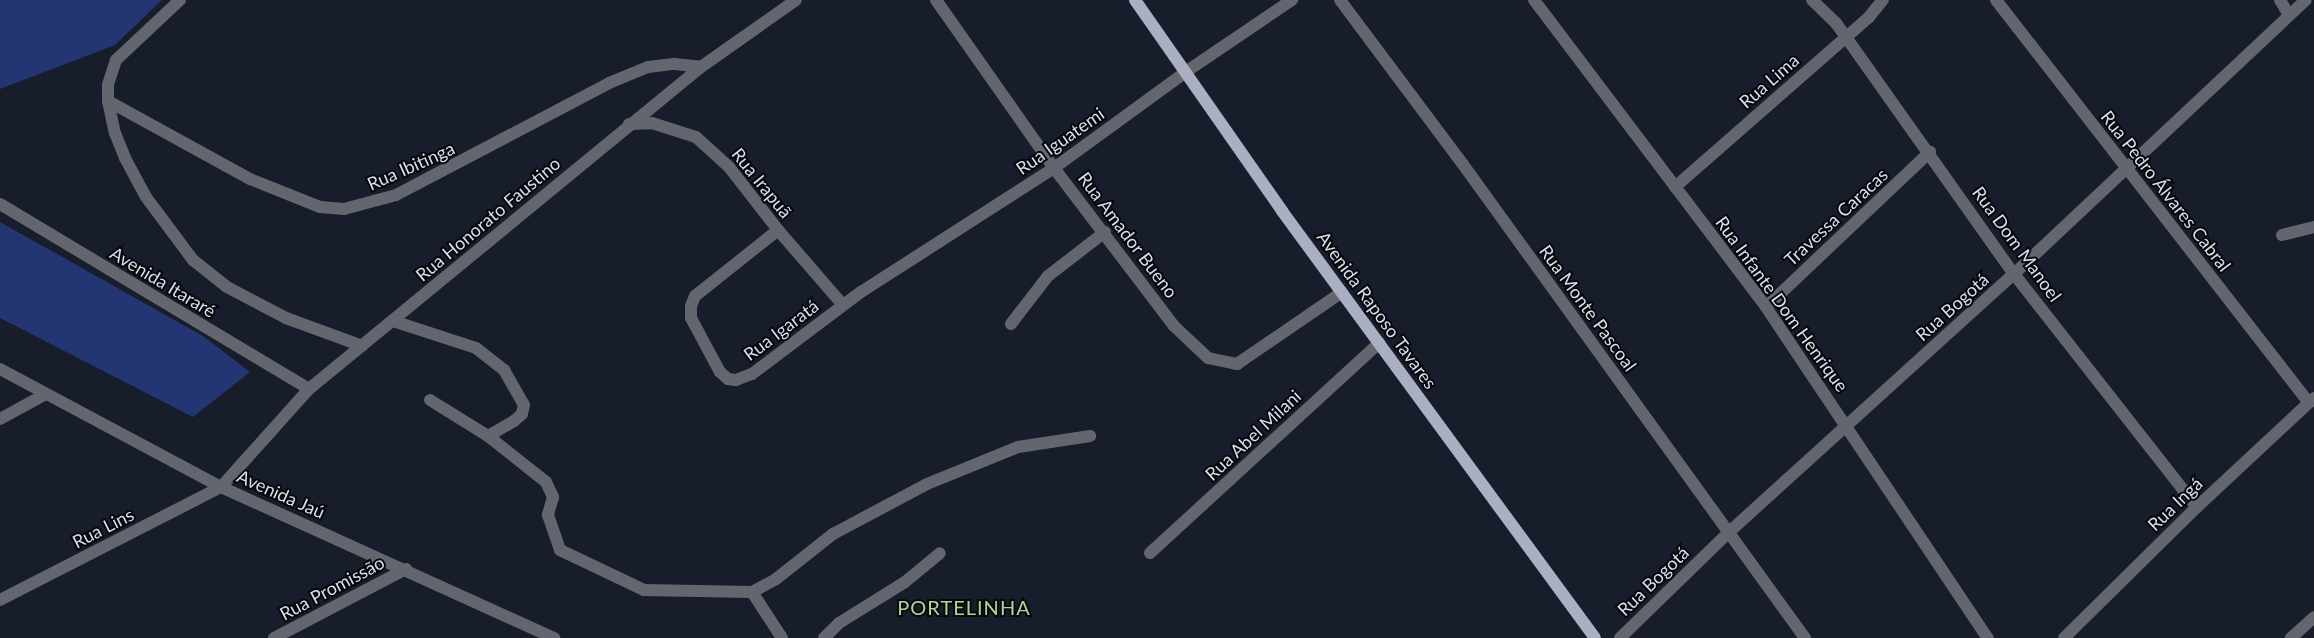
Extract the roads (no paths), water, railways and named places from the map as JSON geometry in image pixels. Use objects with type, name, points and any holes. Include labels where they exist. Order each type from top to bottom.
[{"type":"main road","name":"Avenida Raposo Tavares","points":[[1135,0],[1187,71],[1282,211],[1595,638]]},
{"type":"street","points":[[180,0],[116,60],[108,85],[108,101],[114,133],[125,158],[146,197],[193,260],[226,287],[269,309],[362,346]]},
{"type":"street","name":"Rua Honorato Faustino","points":[[221,487],[308,389],[629,124],[701,67],[796,0]]},
{"type":"street","name":"Rua Amador Bueno","points":[[936,0],[1054,168],[1105,232],[1174,326],[1208,358],[1237,364],[1342,292]]},
{"type":"street","name":"Rua Iguatemi","points":[[843,305],[1054,168],[1187,71],[1292,0]]},
{"type":"street","name":"Rua Monte Pascoal","points":[[1340,0],[1462,163],[1728,534],[1805,638]]},
{"type":"street","name":"Rua Infante Dom Henrique","points":[[1534,0],[1766,307],[1847,425],[1988,638]]},
{"type":"street","name":"Rua Dom Manoel","points":[[1812,0],[1846,37],[1930,152],[2014,274],[2197,507]]},
{"type":"street","name":"Rua Lima","points":[[1675,187],[1846,37],[1883,0]]},
{"type":"street","name":"Rua Pedro Álvares Cabral","points":[[1996,0],[2312,400]]},
{"type":"street","points":[[2280,0],[2288,16]]},
{"type":"street","name":"Rua Bogotá","points":[[1620,638],[1728,534],[2014,274],[2306,0]]},
{"type":"street","name":"Rua Ibitinga","points":[[108,101],[250,179],[320,207],[344,209],[375,203],[412,188],[609,83],[648,67],[674,64],[701,67]]},
{"type":"street","name":"Rua Irapuã","points":[[629,124],[652,124],[696,137],[729,167],[778,230],[843,305]]},
{"type":"street","name":"Travessa Caracas","points":[[1766,307],[1930,152]]},
{"type":"street","name":"Avenida Itararé","points":[[0,204],[308,389]]},
{"type":"street","points":[[2282,235],[2314,227]]},
{"type":"street","name":"Rua Igaratá","points":[[778,230],[695,296],[691,318],[720,372],[728,379],[736,380],[752,374],[843,305]]},
{"type":"street","points":[[1011,324],[1048,276],[1105,232]]},
{"type":"street","points":[[393,320],[476,348],[504,370],[524,405],[522,414],[514,421],[488,436]]},
{"type":"street","name":"Rua Abel Milani","points":[[1150,553],[1379,343]]},
{"type":"street","name":"Avenida Jaú","points":[[0,369],[44,395],[221,487],[406,569],[554,638]]},
{"type":"street","points":[[0,419],[44,395]]},
{"type":"street","points":[[430,400],[488,436],[546,482],[553,497],[548,515],[560,550],[644,590],[752,592],[776,579],[833,534],[927,484],[1018,446],[1090,436]]},
{"type":"street","name":"Rua Ingá","points":[[2064,638],[2197,507],[2312,400]]},
{"type":"street","name":"Rua Lins","points":[[0,600],[221,487]]},
{"type":"street","points":[[824,638],[839,623],[905,582],[940,553]]},
{"type":"street","name":"Rua Promissão","points":[[274,638],[406,569]]},
{"type":"street","points":[[752,592],[782,638]]},
{"type":"street","points":[[2292,638],[2314,617]]},
{"type":"district","name":"PORTELINHA","points":[[964,607]]}]
